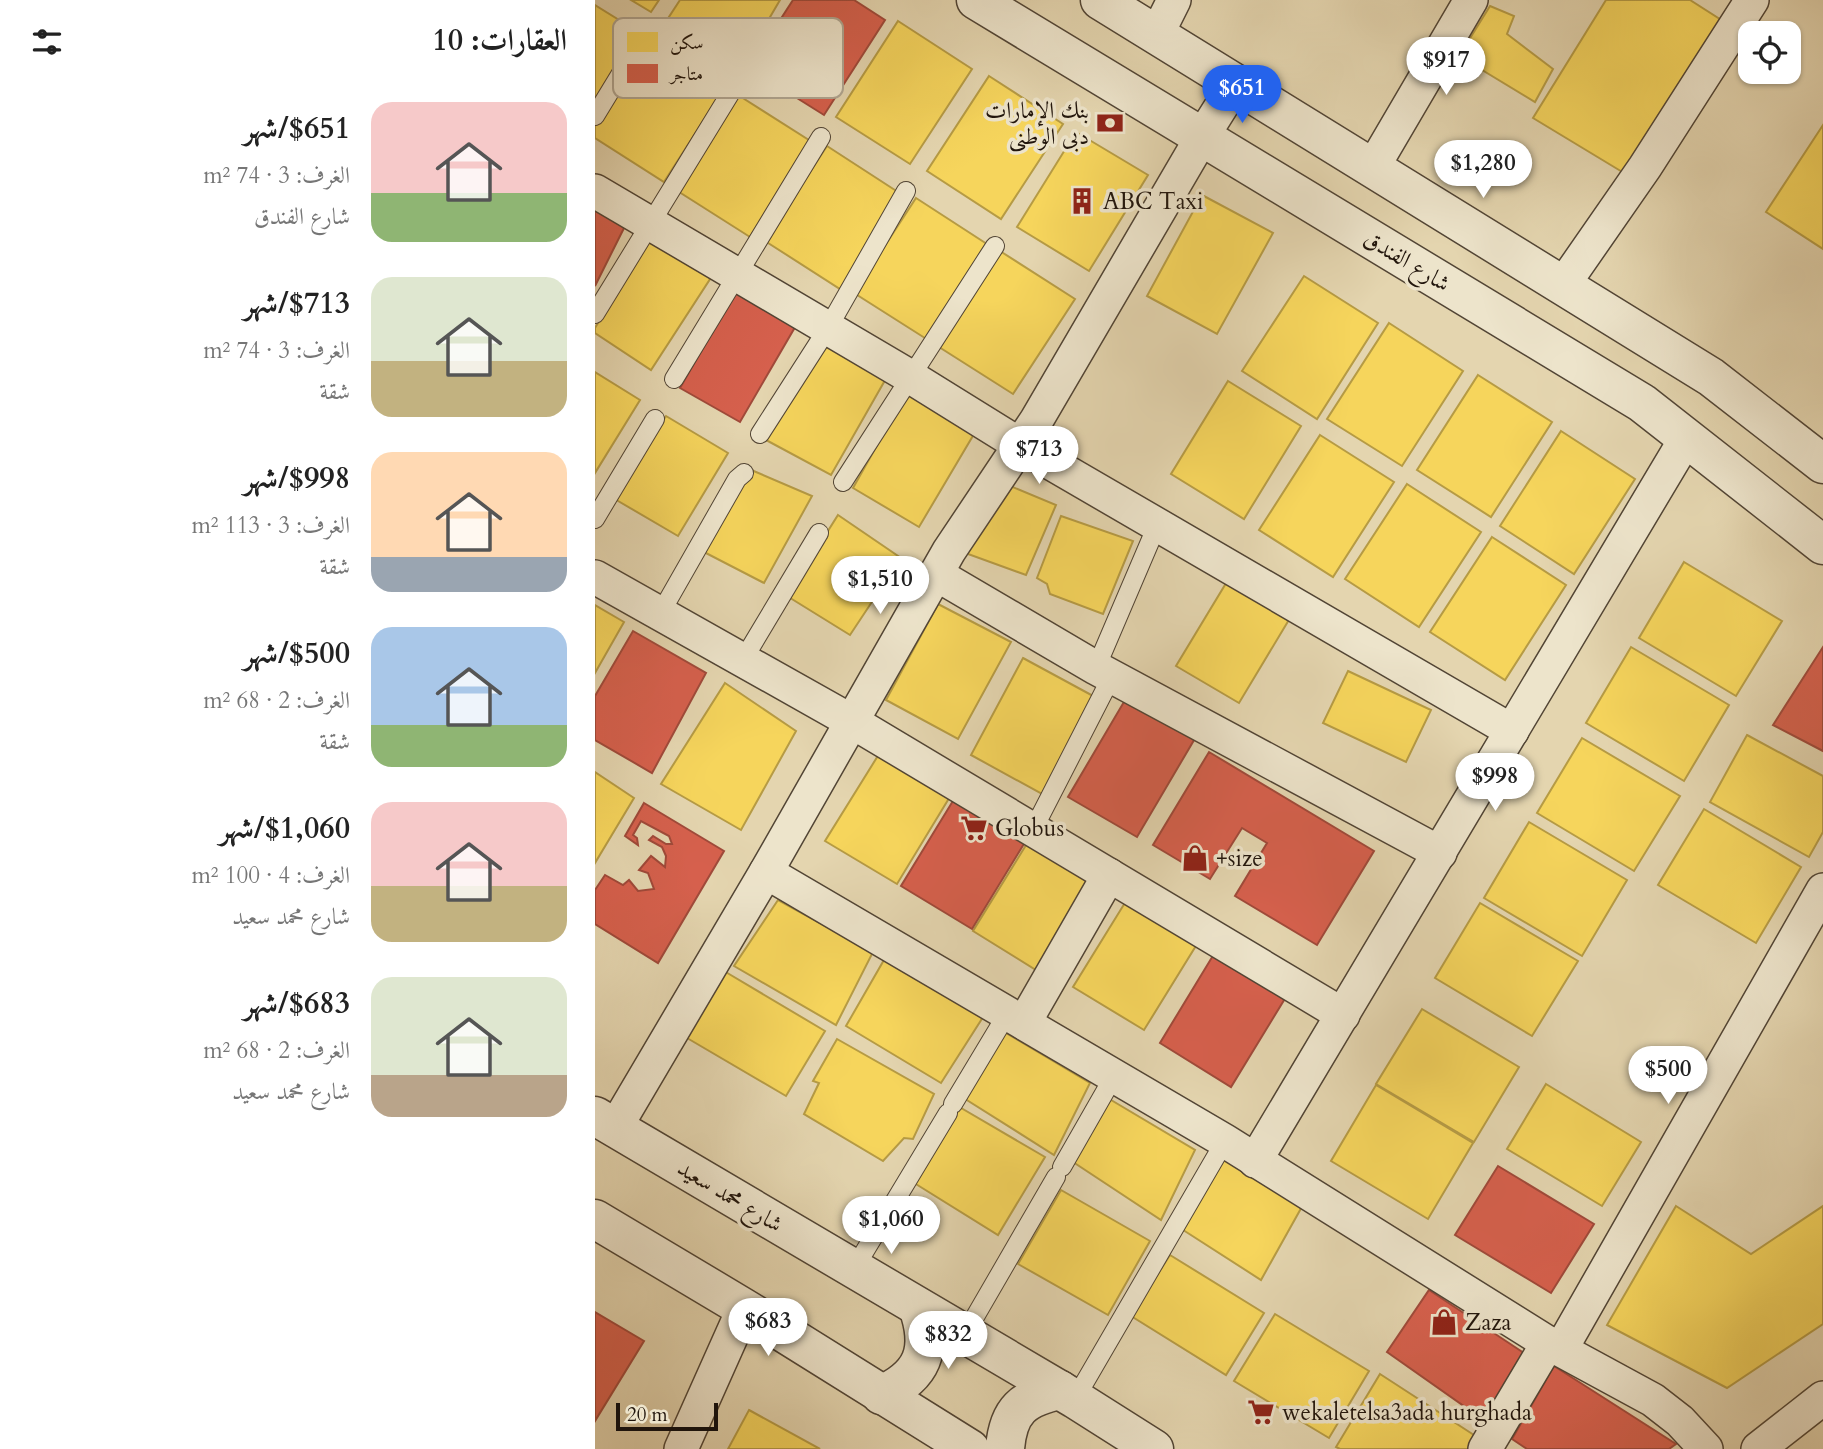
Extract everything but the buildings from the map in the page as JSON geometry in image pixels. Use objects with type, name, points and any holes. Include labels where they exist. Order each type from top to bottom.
[{"type":"street","name":"شارع الفندق","points":[[976,0],[1642,403],[1823,545]]},
{"type":"street","points":[[1100,0],[1711,377],[1823,464]]},
{"type":"street","points":[[1157,34],[1174,0]]},
{"type":"street","points":[[1373,167],[1471,0]]},
{"type":"street","points":[[1563,285],[1645,167],[1752,0]]},
{"type":"street","points":[[605,1122],[766,872],[936,574],[1037,421],[1235,83]]},
{"type":"street","points":[[595,191],[909,376],[1020,445],[1512,731]]},
{"type":"street","points":[[1255,1161],[1687,437]]},
{"type":"street","points":[[936,574],[1104,672],[1440,853]]},
{"type":"street","points":[[595,578],[851,721],[1343,1015]]},
{"type":"street","points":[[766,872],[1225,1141],[1554,1346],[1653,1400],[1680,1421],[1706,1449]]},
{"type":"street","points":[[1016,1018],[1109,875]]},
{"type":"street","points":[[1485,1449],[1554,1346],[1823,890]]},
{"type":"street","name":"شارع محمد سعيد","points":[[605,1122],[1154,1449]]},
{"type":"street","points":[[595,1219],[970,1449]]},
{"type":"street","points":[[881,1395],[901,1386],[916,1370],[925,1349],[925,1328],[918,1307]]},
{"type":"street","points":[[681,1449],[744,1308]]},
{"type":"street","points":[[1005,1449],[1007,1430],[1018,1409],[1037,1395],[1067,1395]]},
{"type":"street","points":[[1758,1449],[1823,1398]]},
{"type":"lane","points":[[595,116],[613,86]]},
{"type":"lane","points":[[595,314],[728,98]]},
{"type":"lane","points":[[674,379],[821,137]]},
{"type":"lane","points":[[760,434],[828,328],[906,191]]},
{"type":"lane","points":[[843,481],[995,246]]},
{"type":"lane","points":[[595,519],[655,419]]},
{"type":"lane","points":[[660,614],[737,479],[744,473]]},
{"type":"lane","points":[[1033,830],[1104,672],[1158,523]]},
{"type":"lane","points":[[743,660],[819,533]]},
{"type":"lane","points":[[854,1269],[951,1109],[1016,1018]]},
{"type":"lane","points":[[965,1334],[1114,1076]]},
{"type":"lane","points":[[1067,1395],[1225,1141]]},
{"type":"place","name":"بنك الإمارات دبى الوطنى","points":[[1110,123]]},
{"type":"place","name":"ABC Taxi","points":[[1082,201]]},
{"type":"place","name":"Globus","points":[[974,828]]},
{"type":"place","name":"+size","points":[[1195,858]]},
{"type":"place","name":"Zaza","points":[[1444,1322]]},
{"type":"place","name":"wekaletelsa3ada hurghada","points":[[1261,1412]]}]
